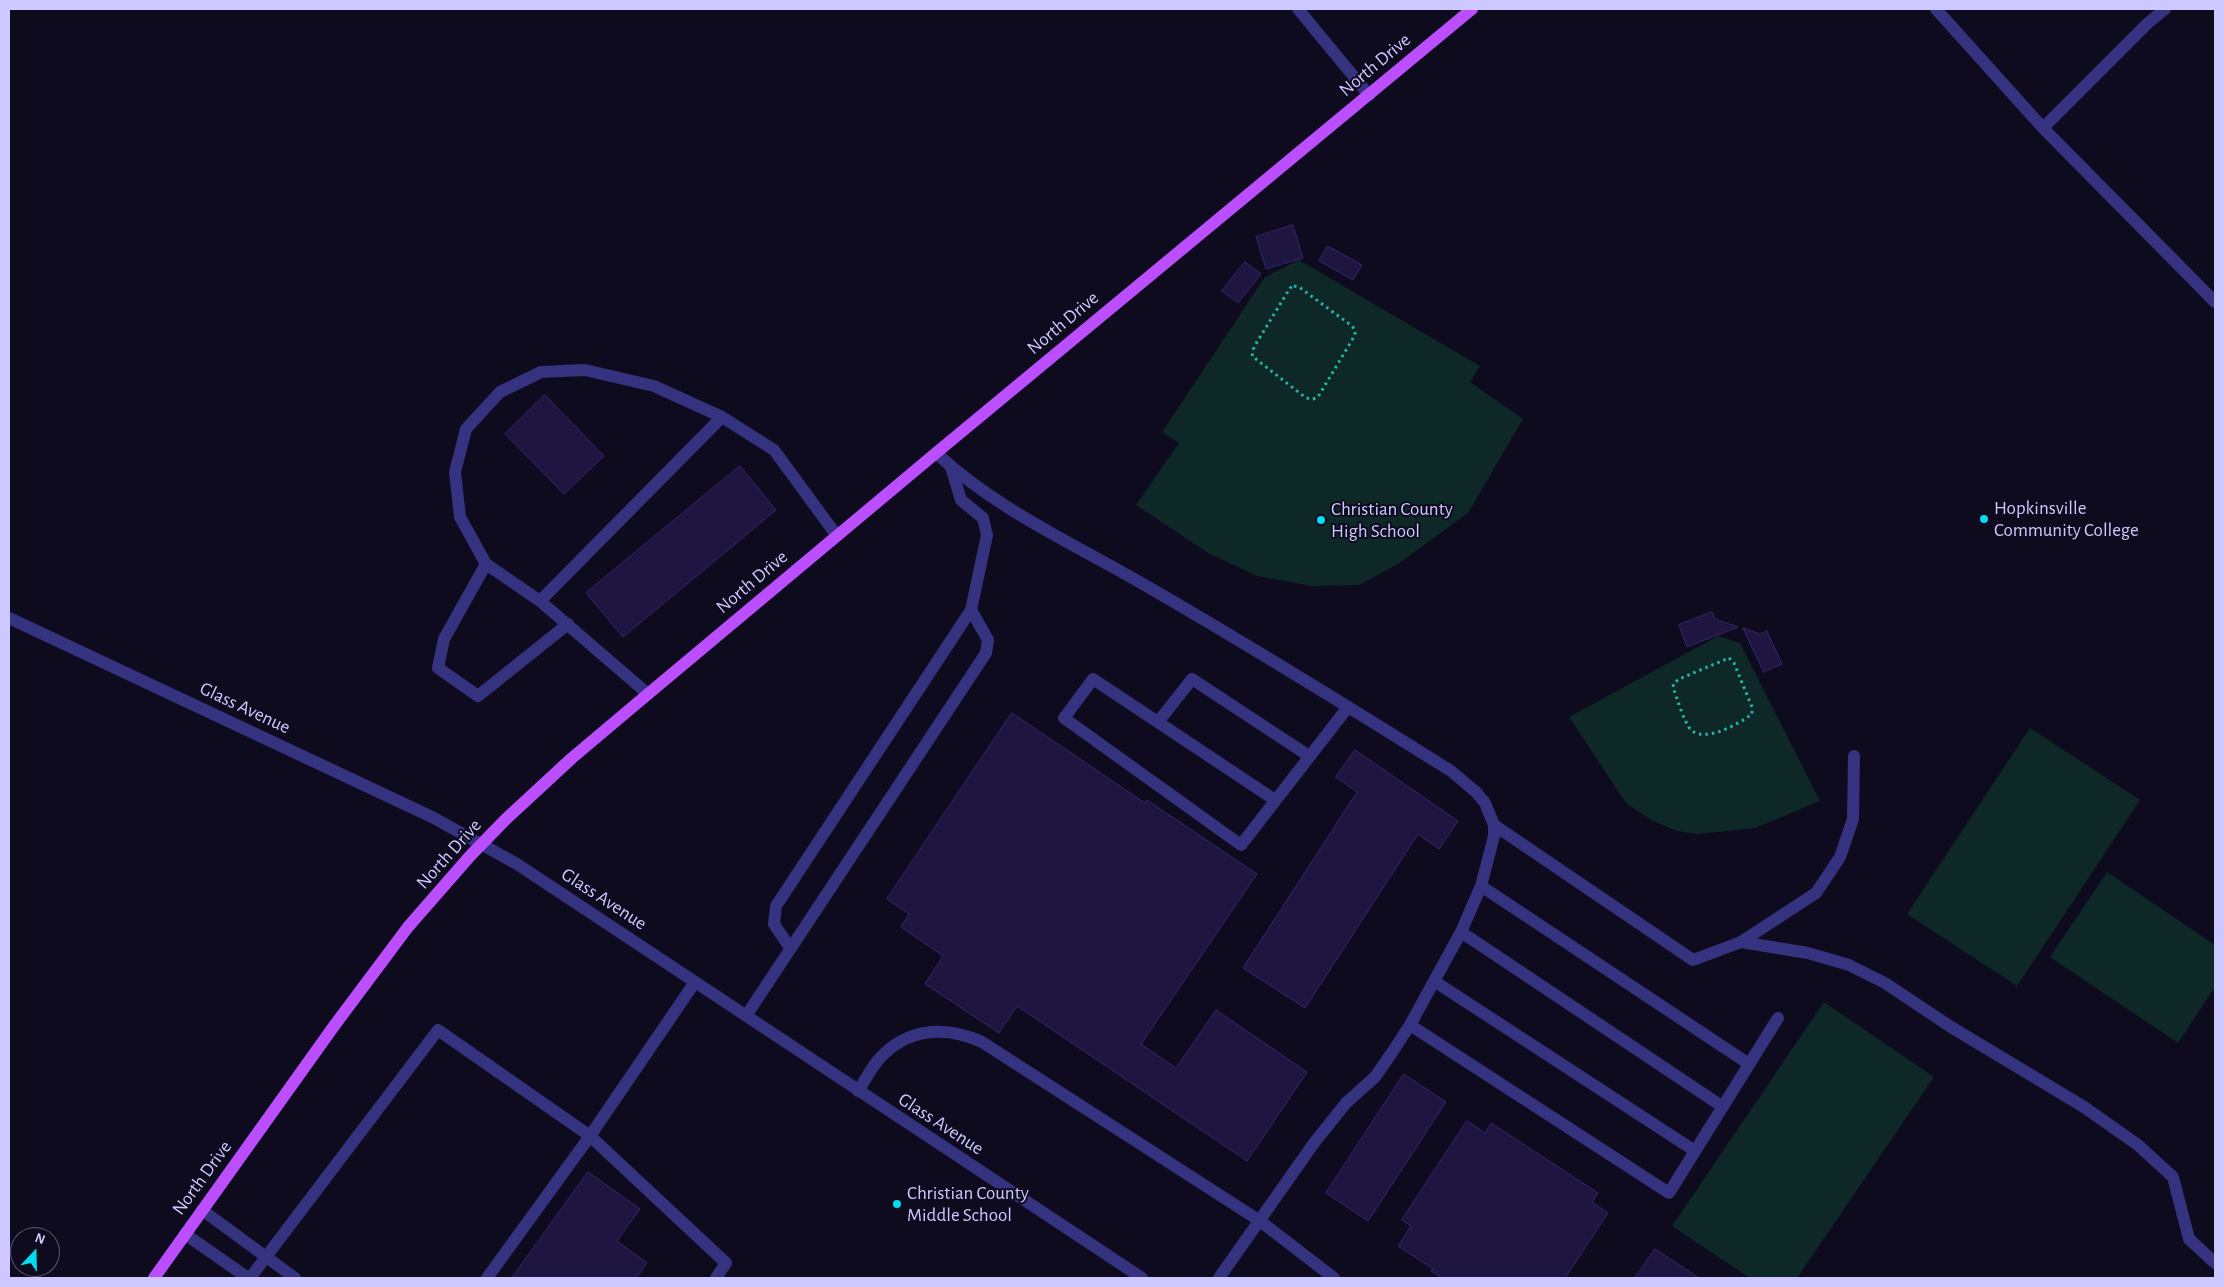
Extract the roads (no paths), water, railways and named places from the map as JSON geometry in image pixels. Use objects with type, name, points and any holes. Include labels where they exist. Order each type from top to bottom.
[{"type":"main road","name":"North Drive","points":[[154,1278],[334,1026],[408,927],[482,844],[572,758],[936,453],[1472,9]]},
{"type":"street","points":[[1298,9],[1369,94]]},
{"type":"street","points":[[1928,9],[1965,41]]},
{"type":"street","points":[[1936,9],[2043,128],[2215,302]]},
{"type":"street","points":[[2043,128],[2147,24],[2165,9]]},
{"type":"street","points":[[648,694],[540,601],[486,564],[460,517],[455,472],[466,429],[500,392],[542,372],[585,370],[654,386],[722,417],[774,450],[837,536]]},
{"type":"street","points":[[540,601],[722,417]]},
{"type":"street","points":[[936,453],[972,484],[1030,521],[1143,584],[1348,706],[1451,771],[1480,798],[1491,815],[1494,836],[1481,886],[1461,932],[1410,1025],[1375,1077],[1346,1103],[1314,1143],[1219,1278]]},
{"type":"street","points":[[790,948],[774,924],[776,906],[970,610],[987,536],[983,518],[961,500],[951,467]]},
{"type":"street","points":[[486,564],[444,639],[438,668],[478,696],[568,624]]},
{"type":"street","points":[[746,1016],[986,652],[988,640],[970,610]]},
{"type":"street","name":"Glass Avenue","points":[[9,618],[432,817],[517,864],[1142,1278]]},
{"type":"street","points":[[1275,800],[1094,679],[1064,718],[1241,844],[1348,706]]},
{"type":"street","points":[[1158,722],[1192,680],[1309,756]]},
{"type":"street","points":[[1494,826],[1693,960],[1741,942],[1816,892],[1840,857],[1853,819],[1854,756]]},
{"type":"street","points":[[1481,886],[1749,1064]]},
{"type":"street","points":[[1461,932],[1722,1107]]},
{"type":"street","points":[[1741,942],[1808,953],[1850,965],[1885,983],[1951,1027],[2084,1107],[2138,1145],[2173,1177],[2189,1239],[2215,1263]]},
{"type":"street","points":[[1434,981],[1695,1151]]},
{"type":"street","points":[[487,1278],[590,1136],[695,982]]},
{"type":"street","points":[[1410,1025],[1669,1193],[1778,1018]]},
{"type":"street","points":[[185,1234],[249,1278],[438,1030],[590,1136],[726,1263],[716,1278]]},
{"type":"street","points":[[858,1091],[879,1059],[893,1046],[916,1034],[942,1031],[956,1032],[982,1042],[1260,1221],[1334,1278]]},
{"type":"street","points":[[202,1210],[296,1278]]},
{"type":"place","name":"Hopkinsville Community College","points":[[1984,519]]},
{"type":"place","name":"Christian County High School","points":[[1321,520]]},
{"type":"place","name":"Christian County Middle School","points":[[897,1204]]}]
